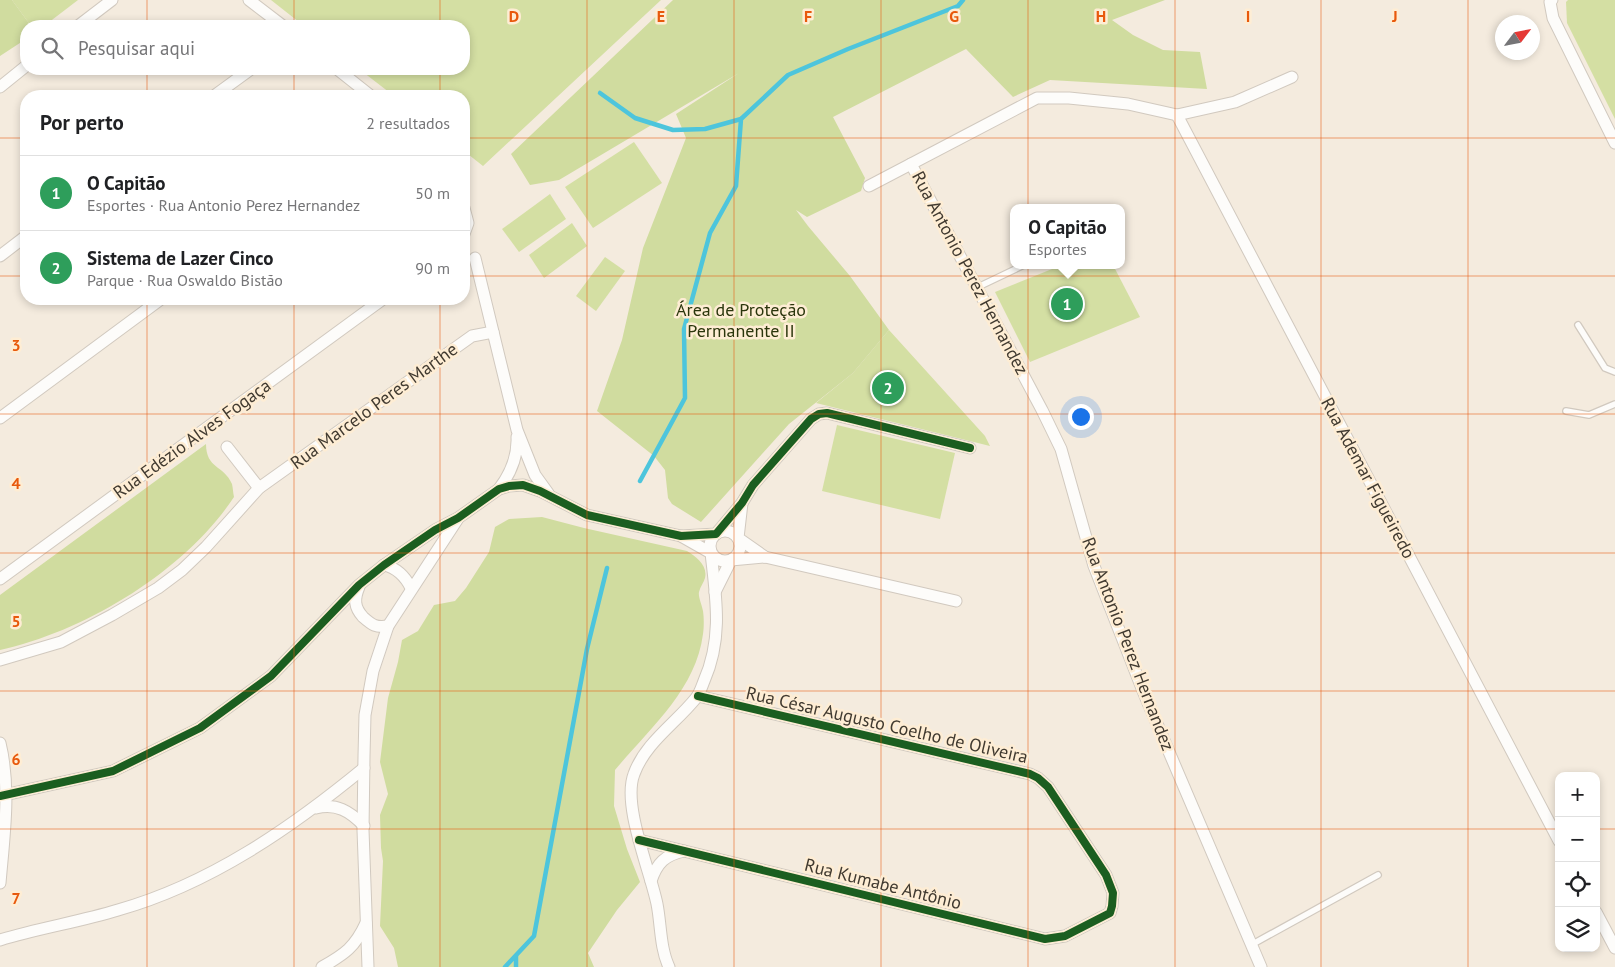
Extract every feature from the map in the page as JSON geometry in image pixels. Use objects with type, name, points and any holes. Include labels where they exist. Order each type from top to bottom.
[{"type":"street","points":[[86,20],[112,0]]},
{"type":"street","points":[[249,0],[275,20]]},
{"type":"street","points":[[1552,0],[1550,2],[1553,18],[1615,143]]},
{"type":"street","points":[[0,87],[20,71]]},
{"type":"street","points":[[222,90],[243,75]]},
{"type":"street","points":[[345,75],[364,90]]},
{"type":"street","points":[[869,186],[1037,98],[1069,98],[1128,104],[1177,115],[1235,102],[1292,76]]},
{"type":"street","name":"Rua Ademar Figueiredo","points":[[1177,115],[1555,833]]},
{"type":"street","name":"Rua Antonio Perez Hernandez","points":[[911,164],[1061,448],[1094,566],[1143,691],[1261,967]]},
{"type":"street","points":[[0,256],[20,241]]},
{"type":"street","points":[[475,258],[517,430],[534,471],[545,490],[555,499]]},
{"type":"street","points":[[0,418],[153,305]]},
{"type":"street","name":"Rua Edézio Alves Fogaça","points":[[0,579],[375,305]]},
{"type":"street","name":"Rua Marcelo Peres Marthe","points":[[0,660],[61,642],[158,588],[182,570],[206,547],[259,488],[472,336],[493,332]]},
{"type":"street","points":[[669,967],[663,947],[657,904],[639,840],[630,794],[633,775],[642,758],[698,696],[710,668],[717,635],[710,542],[754,485],[811,419],[819,414],[827,413],[970,448]]},
{"type":"street","points":[[3,796],[113,771],[200,728],[271,676],[359,585],[384,565],[435,530],[458,518],[499,488],[507,478],[514,462],[518,447],[517,430]]},
{"type":"street","points":[[227,447],[259,488]]},
{"type":"street","points":[[499,488],[530,483],[533,480],[534,471]]},
{"type":"street","points":[[523,484],[588,515],[681,536],[716,534],[720,531],[730,532],[764,556]]},
{"type":"street","points":[[715,592],[732,560],[739,552],[740,542],[738,538],[742,503]]},
{"type":"street","points":[[368,967],[364,768],[365,715],[373,671],[388,626],[458,518]]},
{"type":"street","points":[[681,536],[711,553],[714,558],[720,561],[726,562],[764,556],[956,601]]},
{"type":"street","points":[[384,565],[392,567],[403,574],[411,588]]},
{"type":"street","points":[[359,585],[355,596],[358,610],[370,624],[377,628],[388,626]]},
{"type":"street","name":"Rua César Augusto Coelho de Oliveira","points":[[698,696],[1030,774],[1038,778],[1048,787],[1106,876],[1113,893],[1112,906]]},
{"type":"street","points":[[0,743],[3,753],[0,883]]},
{"type":"street","points":[[0,940],[119,910],[188,885],[267,841],[314,809],[364,768]]},
{"type":"street","points":[[314,809],[328,806],[344,809],[356,817],[364,826]]},
{"type":"street","name":"Rua Kumabe Antônio","points":[[639,840],[1045,939],[1065,936],[1110,913],[1112,906]]},
{"type":"street","points":[[651,881],[655,869],[664,859],[675,853],[686,851]]},
{"type":"street","points":[[1600,920],[1615,948]]},
{"type":"street","points":[[322,967],[339,958],[351,948],[359,938],[366,923]]},
{"type":"lane","points":[[978,288],[1016,269]]},
{"type":"lane","points":[[1578,325],[1605,368],[1615,372]]},
{"type":"lane","points":[[1566,411],[1589,415],[1615,404]]},
{"type":"lane","points":[[1251,945],[1378,875]]},
{"type":"green space","points":[[0,0],[12,0],[27,20],[20,20],[20,43],[0,56]]},
{"type":"green space","points":[[12,0],[78,0],[52,20],[27,20]]},
{"type":"green space","points":[[271,0],[661,0],[483,166],[470,156],[470,90],[386,90],[367,75],[470,75],[470,20],[296,20]]},
{"type":"green space","name":"Área de Proteção Permanente II","points":[[673,0],[1165,0],[1112,20],[1133,35],[1163,50],[1200,52],[1207,89],[1050,80],[1013,97],[966,49],[833,117],[865,178],[861,191],[807,217],[796,210],[850,276],[889,330],[853,373],[789,424],[701,522],[672,504],[668,498],[665,470],[654,456],[597,411],[622,340],[643,248],[686,138],[676,114],[739,73],[559,180],[530,185],[511,154]]},
{"type":"green space","points":[[1568,0],[1615,0],[1615,119],[1567,23],[1566,2]]},
{"type":"green space","points":[[634,142],[662,183],[593,228],[565,187]]},
{"type":"green space","points":[[550,194],[566,219],[519,252],[502,229]]},
{"type":"green space","points":[[572,223],[587,246],[544,278],[529,255]]},
{"type":"green space","points":[[605,257],[625,271],[596,311],[576,296]]},
{"type":"green space","points":[[1052,269],[1115,269],[1140,317],[1030,362],[995,292]]},
{"type":"green space","points":[[889,330],[985,436],[990,446],[816,403],[853,373]]},
{"type":"green space","points":[[837,425],[955,453],[940,519],[822,491]]},
{"type":"green space","points":[[206,444],[212,463],[229,478],[234,497],[213,524],[189,549],[161,573],[99,613],[33,641],[0,650],[0,595]]},
{"type":"green space","points":[[542,517],[687,551],[705,569],[705,578],[699,594],[703,614],[703,634],[699,654],[691,673],[669,708],[615,770],[614,806],[627,849],[640,882],[617,910],[588,953],[594,967],[398,967],[394,948],[380,926],[383,861],[380,815],[388,794],[380,762],[388,698],[402,640],[418,631],[434,605],[455,601],[466,588],[489,552],[495,527],[509,519]]},
{"type":"waterway","points":[[640,481],[685,398],[684,329],[710,233],[736,186],[741,119],[788,75],[848,49],[958,6],[963,0]]},
{"type":"waterway","points":[[600,93],[635,118],[673,130],[705,129],[741,119]]},
{"type":"waterway","points":[[505,967],[534,936],[587,649],[607,568]]},
{"type":"waterway","points":[[516,956],[516,967]]},
{"type":"cycle path","points":[[0,796],[113,771],[200,728],[271,676],[359,585],[384,565],[435,530],[458,518],[499,489],[523,485],[540,491],[587,515],[681,536],[716,534],[742,503],[753,485],[811,419],[819,414],[827,413],[970,448]]},
{"type":"cycle path","points":[[639,840],[1045,939],[1065,936],[1110,913],[1113,893],[1106,875],[1048,787],[1038,778],[1030,774],[698,696]]},
{"type":"place","name":"O Capitão","points":[[1067,304]]},
{"type":"place","name":"Sistema de Lazer Cinco","points":[[888,388]]}]
